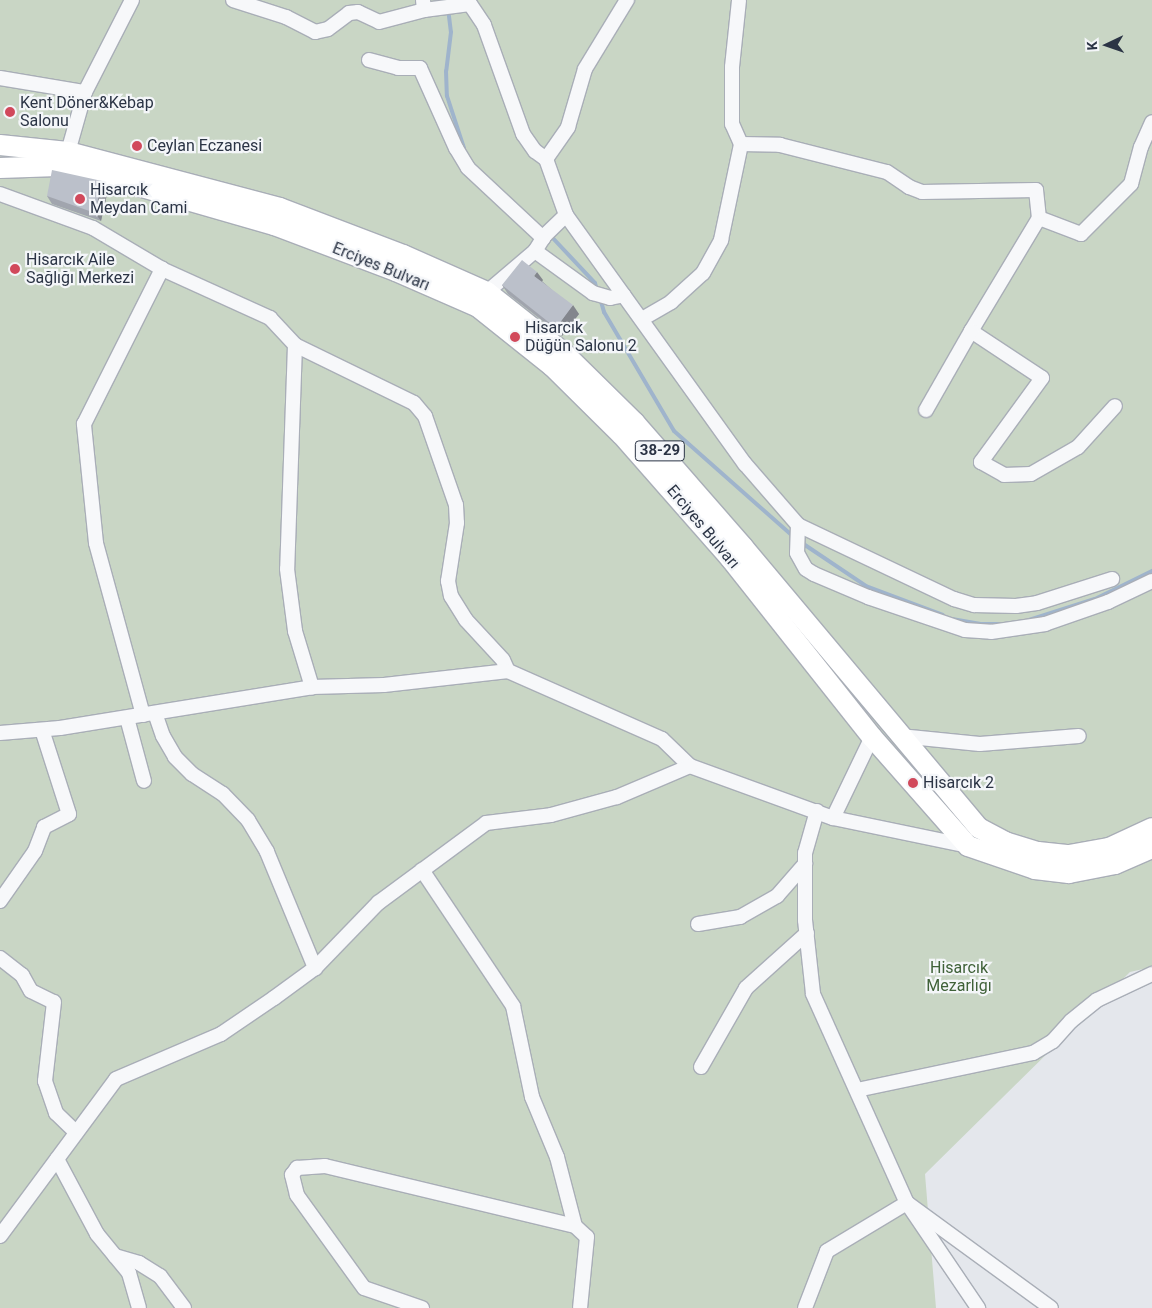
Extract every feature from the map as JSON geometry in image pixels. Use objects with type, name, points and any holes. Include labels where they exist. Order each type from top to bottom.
[{"type":"highway","name":"Erciyes Bulvarı","points":[[0,145],[68,152],[280,208],[403,254],[487,292],[564,353],[635,423],[737,539],[900,736],[979,828],[1005,842],[1038,852],[1069,855],[1109,848],[1152,828]]},
{"type":"highway","name":"Erciyes Bulvarı","points":[[0,168],[58,166],[86,170],[274,225],[396,271],[478,307],[552,366],[622,435],[730,558],[872,736],[968,846],[1035,869],[1069,873],[1115,864],[1152,848]]},
{"type":"street","points":[[68,152],[85,92],[132,0]]},
{"type":"street","points":[[233,0],[286,17],[314,32],[328,29],[345,15],[354,12],[379,22],[424,5],[460,4],[493,43],[523,134],[535,151],[546,159],[562,219],[642,319],[797,534],[800,562],[814,574],[868,597],[965,630],[991,632],[1045,624],[1108,602],[1152,581]]},
{"type":"street","points":[[546,159],[568,127],[577,88],[594,51],[627,0]]},
{"type":"street","points":[[642,319],[671,302],[704,273],[714,256],[720,240],[741,144],[732,124],[732,66],[738,0]]},
{"type":"street","points":[[369,60],[398,68],[420,68],[465,163],[544,236]]},
{"type":"street","points":[[0,78],[85,92]]},
{"type":"street","points":[[1040,218],[1081,234],[1132,184],[1141,147],[1152,122]]},
{"type":"street","points":[[741,144],[780,145],[881,170],[922,192],[1036,190],[1040,218],[971,331],[926,410]]},
{"type":"street","points":[[0,194],[94,228],[162,269],[264,315],[282,328],[295,345],[406,398],[425,416],[456,505],[457,523],[448,581],[451,596],[466,620],[503,660],[508,671]]},
{"type":"street","points":[[487,292],[535,251],[544,236],[562,219]]},
{"type":"street","points":[[535,251],[599,295],[624,295]]},
{"type":"street","points":[[162,269],[84,424],[96,543],[149,714],[175,757],[192,774],[223,794],[248,820],[267,852],[315,968]]},
{"type":"street","points":[[971,331],[1042,378],[981,462],[992,470],[1011,475],[1031,474],[1078,446],[1115,406]]},
{"type":"street","points":[[295,345],[287,568],[295,631],[312,687]]},
{"type":"street","points":[[797,534],[954,599],[974,604],[1016,606],[1037,603],[1112,578]]},
{"type":"street","points":[[0,732],[42,730],[127,718],[312,687],[384,685],[508,671],[662,739],[690,766],[833,818],[968,846]]},
{"type":"street","points":[[127,718],[144,781]]},
{"type":"street","points":[[0,901],[35,851],[44,827],[69,814],[42,730]]},
{"type":"street","points":[[833,818],[872,736]]},
{"type":"street","points":[[900,736],[980,744],[1079,736]]},
{"type":"street","points":[[0,1236],[116,1080],[221,1034],[315,968],[378,903],[486,823],[551,815],[617,797],[690,766]]},
{"type":"street","points":[[817,811],[805,864],[807,933],[814,994],[907,1203],[974,1306]]},
{"type":"street","points":[[698,924],[740,917],[777,896],[805,864]]},
{"type":"street","points":[[422,870],[513,1006],[532,1097],[557,1157],[575,1226],[586,1237],[580,1308]]},
{"type":"street","points":[[701,1067],[746,988],[807,933]]},
{"type":"street","points":[[0,958],[22,974],[31,992],[54,1002],[45,1081],[56,1113],[76,1132]]},
{"type":"street","points":[[857,1090],[1033,1053],[1053,1041],[1071,1021],[1097,1000],[1152,974]]},
{"type":"street","points":[[57,1159],[97,1234],[129,1273],[139,1308]]},
{"type":"street","points":[[422,1308],[364,1288],[297,1195],[292,1175],[297,1168],[325,1166],[575,1226]]},
{"type":"street","points":[[805,1308],[827,1251],[907,1203]]},
{"type":"street","points":[[907,1203],[1051,1308]]},
{"type":"street","points":[[115,1256],[139,1263],[160,1276],[184,1308]]},
{"type":"green space","name":"Hisarcık Mezarlığı","points":[[0,0],[1152,0],[1152,967],[1130,972],[925,1174],[936,1308],[0,1308]]},
{"type":"building","name":"Hisarcık Meydan Cami","points":[[52,170],[102,181],[95,213],[47,196]]},
{"type":"building","points":[[522,260],[537,272],[534,276],[573,305],[556,328],[502,285]]},
{"type":"waterway","points":[[447,0],[451,32],[446,71],[447,96],[464,148]]},
{"type":"waterway","points":[[549,234],[595,283],[597,291]]},
{"type":"waterway","points":[[600,298],[604,312],[674,431],[794,537]]},
{"type":"waterway","points":[[802,543],[866,586],[943,615]]},
{"type":"waterway","points":[[1029,620],[1095,599],[1152,571]]},
{"type":"waterway","points":[[952,619],[981,624],[1002,624]]},
{"type":"place","name":"Kent Döner&Kebap Salonu","points":[[10,112]]},
{"type":"place","name":"Ceylan Eczanesi","points":[[137,146]]},
{"type":"place","name":"Hisarcık Meydan Cami","points":[[80,199]]},
{"type":"place","name":"Hisarcık Aile Sağlığı Merkezi","points":[[15,269]]},
{"type":"place","name":"Hisarcık Düğün Salonu 2","points":[[515,337]]},
{"type":"place","name":"Hisarcık 2","points":[[913,783]]}]
